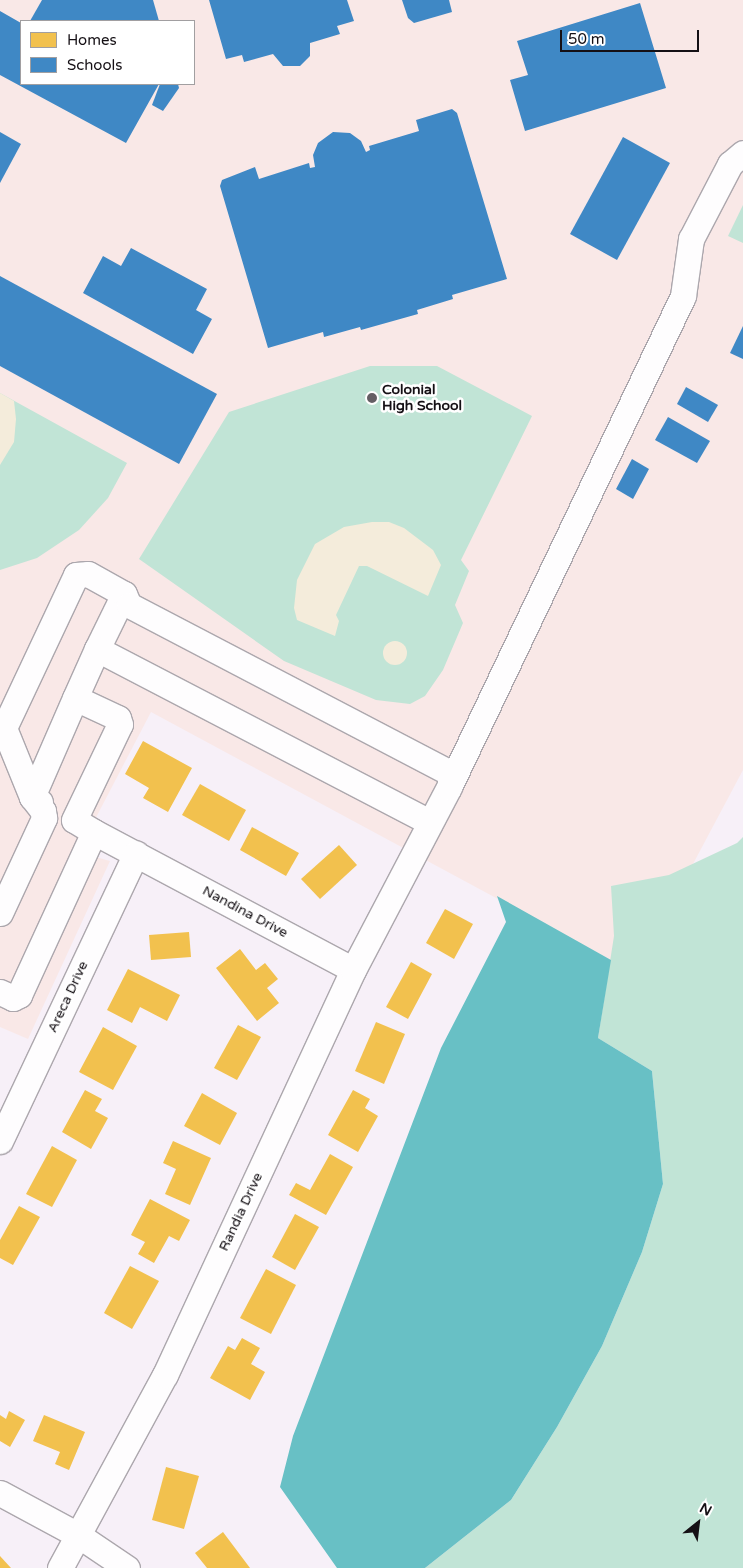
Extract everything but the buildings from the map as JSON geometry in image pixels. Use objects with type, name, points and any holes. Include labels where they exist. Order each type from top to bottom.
[{"type":"street","name":"Randia Drive","points":[[60,1568],[165,1375],[353,970],[454,774],[683,296],[691,239],[730,164],[743,153]]},
{"type":"street","points":[[0,913],[44,818],[43,811],[32,797],[4,728],[76,575],[88,574],[124,594],[129,605],[454,774]]},
{"type":"street","points":[[32,797],[75,698],[124,594]]},
{"type":"street","points":[[98,649],[430,822]]},
{"type":"street","points":[[0,992],[13,998],[19,994],[84,826],[120,724],[118,718],[75,698]]},
{"type":"street","name":"Nandina Drive","points":[[32,797],[353,970]]},
{"type":"street","name":"Areca Drive","points":[[0,1141],[136,853]]},
{"type":"street","points":[[0,1493],[78,1535],[127,1568]]},
{"type":"shaded area","name":"Colonial High School","points":[[0,0],[743,0],[743,770],[635,973],[151,712],[78,852],[110,861],[28,1039],[0,1027]]},
{"type":"green space","points":[[743,205],[743,243],[728,236]]},
{"type":"green space","points":[[370,366],[437,366],[532,416],[461,560],[469,571],[455,605],[463,623],[443,670],[425,696],[410,704],[376,700],[284,661],[139,559],[229,412]]},
{"type":"green space","points":[[0,393],[127,463],[108,498],[79,530],[37,558],[0,570]]},
{"type":"green space","points":[[743,837],[743,1568],[425,1568],[511,1500],[557,1427],[602,1346],[642,1252],[663,1184],[652,1071],[598,1038],[614,936],[611,886],[669,875],[737,843]]},
{"type":"sand","points":[[0,393],[14,401],[16,419],[14,442],[0,465]]},
{"type":"sand","points":[[372,522],[389,522],[404,528],[433,550],[441,565],[428,596],[367,566],[359,566],[336,615],[339,621],[335,636],[297,620],[294,608],[297,580],[315,544],[344,527]]},
{"type":"sand","points":[[395,641],[403,645],[407,653],[403,661],[395,665],[387,661],[383,653],[387,645]]},
{"type":"water","points":[[497,896],[611,960],[598,1038],[652,1071],[663,1184],[642,1252],[602,1346],[557,1427],[511,1500],[425,1568],[337,1568],[280,1487],[293,1436],[441,1048],[506,922]]},
{"type":"place","name":"Colonial High School","points":[[372,398]]}]
